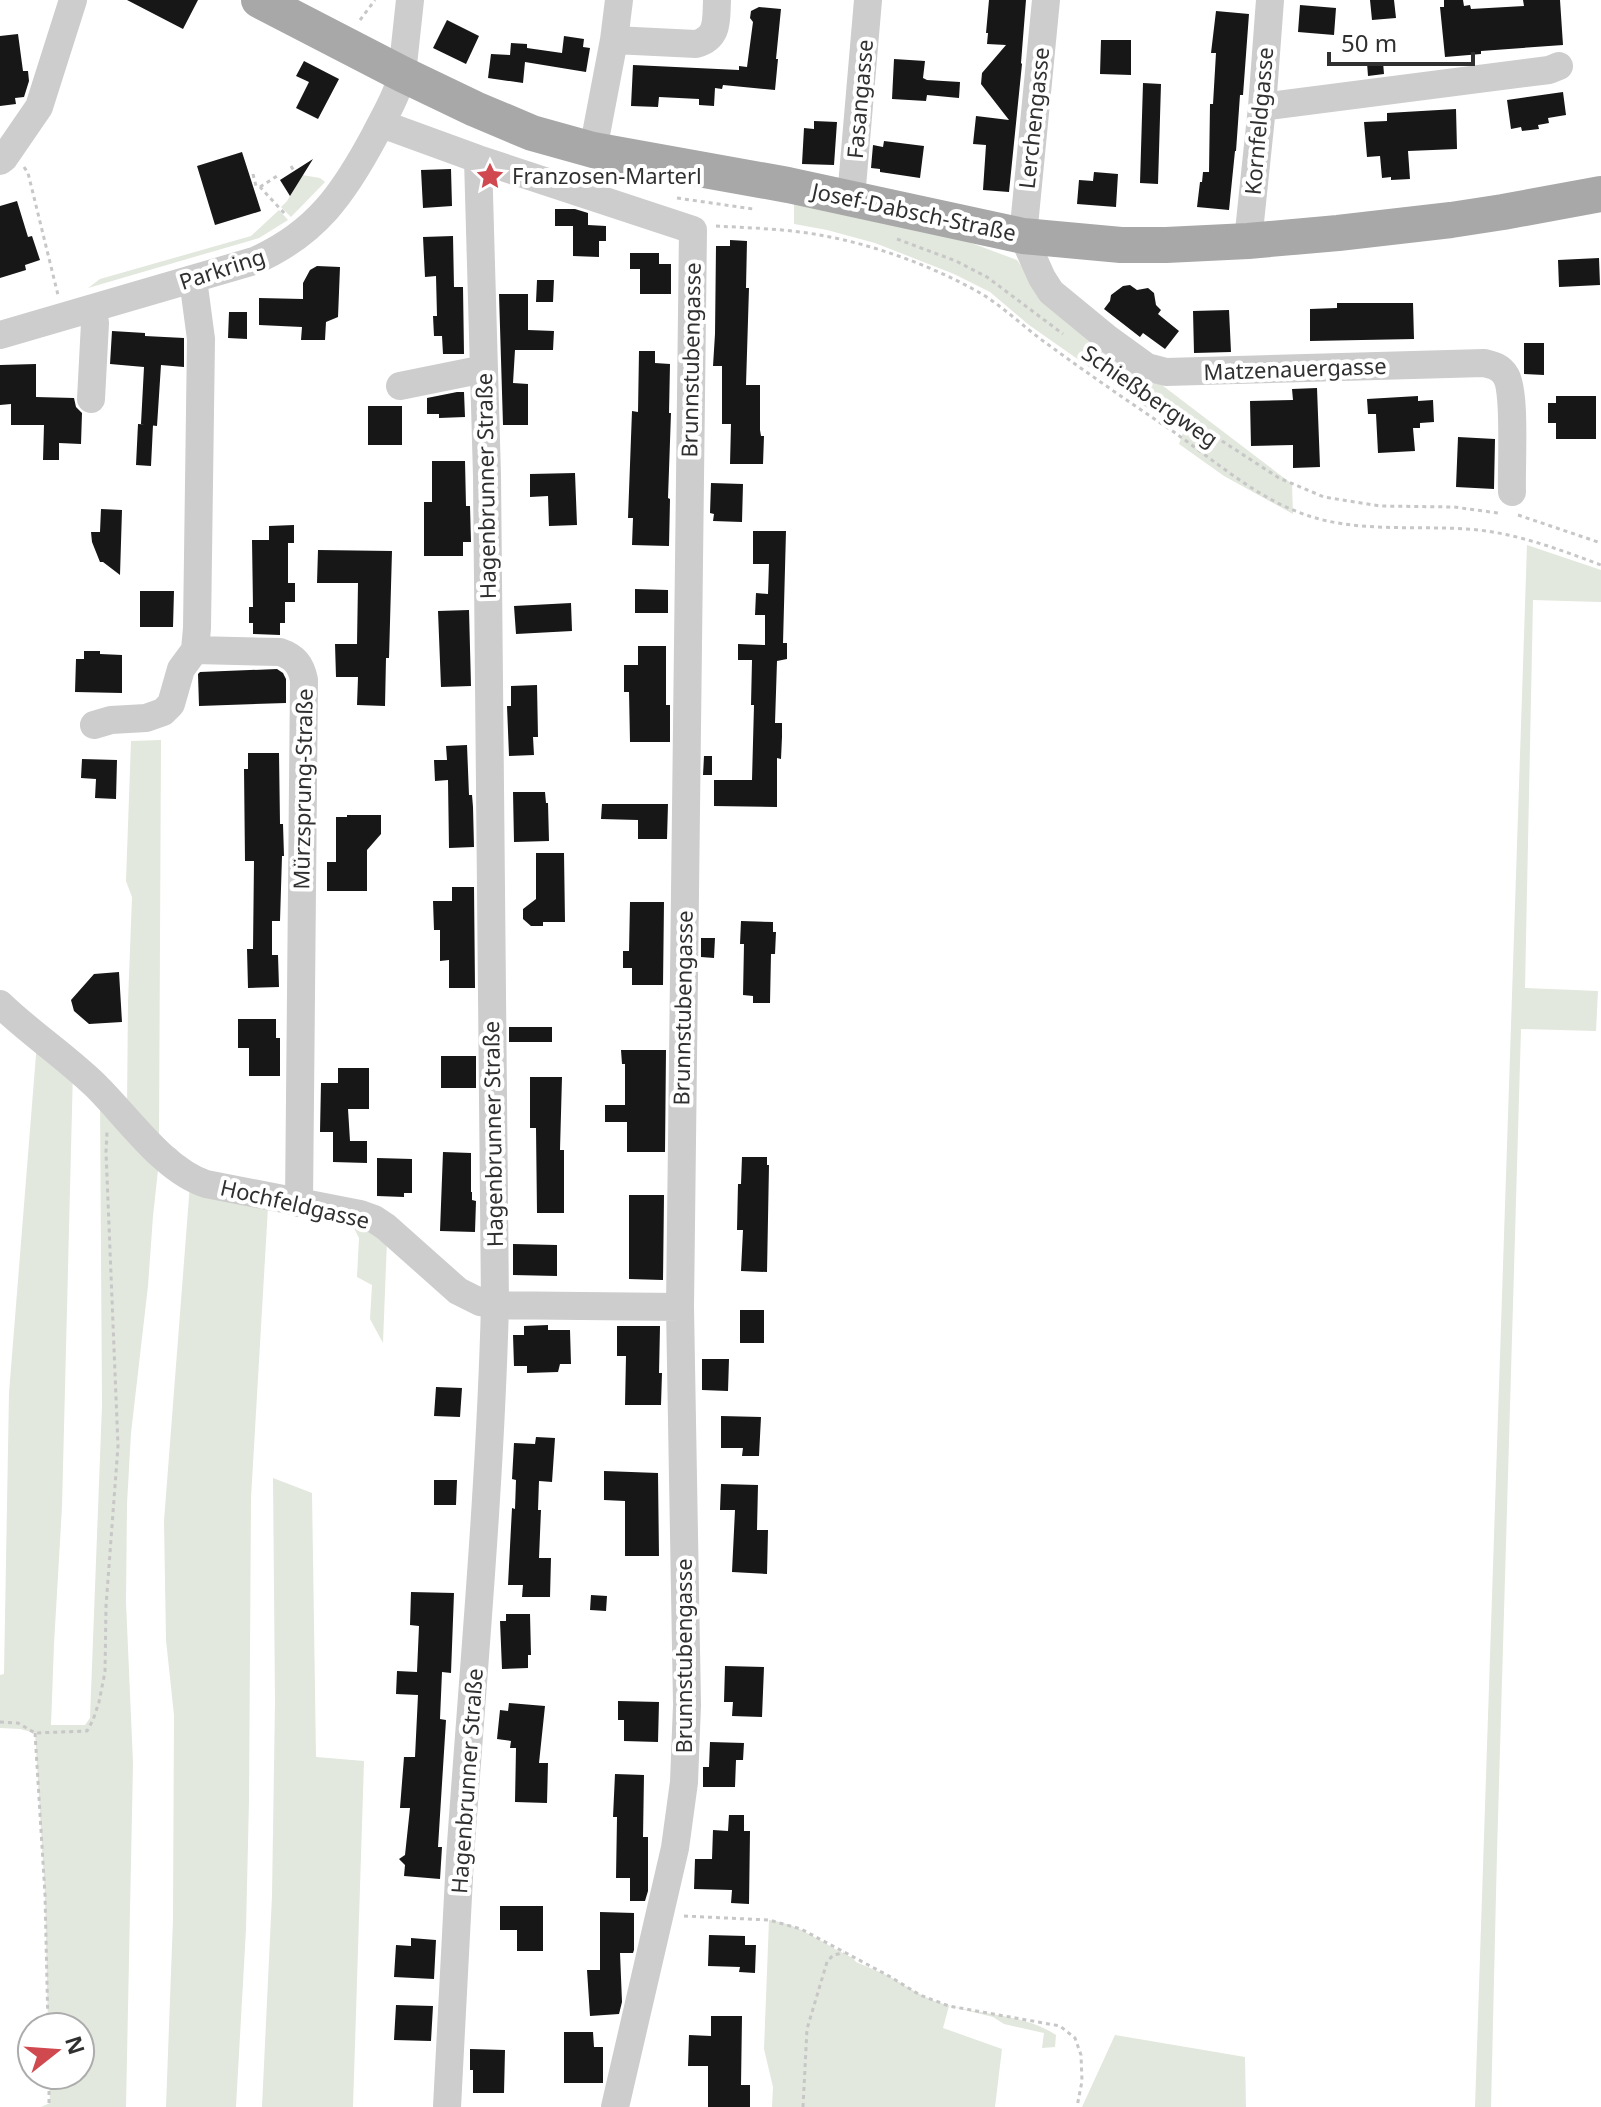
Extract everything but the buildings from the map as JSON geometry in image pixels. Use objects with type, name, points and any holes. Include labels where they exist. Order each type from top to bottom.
[{"type":"main road","name":"Josef-Dabsch-Straße","points":[[259,0],[402,74],[519,128],[593,150],[851,198],[1023,236],[1121,245],[1248,241],[1451,220],[1601,194]]},
{"type":"street","points":[[6,154],[39,107],[73,0]]},
{"type":"street","name":"Parkring","points":[[0,335],[254,261],[311,226],[346,186],[382,124],[399,86],[410,0]]},
{"type":"street","points":[[593,150],[619,0]]},
{"type":"street","points":[[614,40],[696,44],[706,41],[714,30],[717,0]]},
{"type":"street","name":"Fasangasse","points":[[851,198],[868,0]]},
{"type":"street","name":"Lerchengasse","points":[[1023,236],[1046,0]]},
{"type":"street","name":"Kornfeldgasse","points":[[1248,241],[1270,0]]},
{"type":"street","points":[[1262,107],[1549,70],[1559,66]]},
{"type":"street","name":"Brunnstubengasse","points":[[382,124],[693,230],[680,1307],[686,1753],[675,1848],[615,2107]]},
{"type":"street","name":"Hagenbrunner Straße","points":[[447,2107],[460,1859],[483,1559],[495,1305],[487,476],[478,159]]},
{"type":"street","name":"Matzenauergasse","points":[[1023,236],[1051,292],[1107,338],[1157,371],[1175,373],[1484,363],[1501,369],[1511,394],[1512,492]]},
{"type":"street","points":[[94,725],[111,720],[146,718],[163,712],[171,704],[181,669],[195,650],[201,339],[193,279]]},
{"type":"street","points":[[91,399],[93,309]]},
{"type":"street","points":[[400,386],[484,369]]},
{"type":"street","name":"Mürzsprung-Straße","points":[[195,650],[280,652],[289,655],[303,671],[299,1203]]},
{"type":"street","name":"Hochfeldgasse","points":[[0,1004],[75,1067],[167,1160],[192,1179],[374,1219],[458,1291],[480,1302],[495,1305],[680,1307]]},
{"type":"path","points":[[6,154],[28,173],[58,292]]},
{"type":"path","points":[[291,166],[294,171]]},
{"type":"path","points":[[253,174],[256,186],[280,208]]},
{"type":"path","points":[[260,187],[277,176]]},
{"type":"path","name":"Schießbergweg","points":[[693,230],[716,225],[822,235],[868,246],[962,284],[983,295],[1046,343],[1266,496],[1297,512],[1360,526],[1455,529],[1508,535],[1601,565]]},
{"type":"path","points":[[0,1722],[18,1723],[35,1733],[87,1731],[99,1702],[105,1672],[106,1606],[118,1446],[106,1152],[109,1099]]},
{"type":"path","points":[[35,1733],[45,1895],[48,2011]]},
{"type":"path","points":[[660,1915],[769,1920],[801,1929],[920,1995],[949,2006],[1060,2026],[1075,2038],[1081,2055],[1082,2081],[1077,2107]]},
{"type":"path","points":[[803,2107],[807,2029],[827,1962],[833,1955],[846,1952]]},
{"type":"shaded area","points":[[302,175],[325,182],[291,217],[281,207]]},
{"type":"shaded area","points":[[794,194],[939,231],[1017,260],[1041,293],[1292,484],[1293,514],[1224,476],[1179,444],[1183,433],[1029,325],[990,292],[954,274],[875,243],[794,224]]},
{"type":"shaded area","points":[[279,210],[288,220],[259,238],[88,288],[100,279],[251,236]]},
{"type":"shaded area","points":[[1527,545],[1601,570],[1601,602],[1533,600],[1525,988],[1598,991],[1596,1031],[1521,1029],[1491,2107],[1475,2107]]},
{"type":"shaded area","points":[[161,740],[159,1140],[127,1111],[132,897],[126,881],[131,741]]},
{"type":"shaded area","points":[[37,1042],[73,1070],[62,1507],[51,1725],[85,1725],[90,1718],[102,1405],[100,1098],[159,1161],[131,1433],[127,1504],[126,1602],[133,1763],[126,2107],[41,2107],[50,2103],[50,2091],[96,2091],[96,2011],[48,2011],[45,1895],[35,1733],[0,1728],[0,1675],[4,1674],[9,1393]]},
{"type":"shaded area","points":[[159,1140],[176,1149],[189,1167]]},
{"type":"shaded area","points":[[190,1184],[268,1207],[251,1498],[246,1929],[236,2107],[166,2107],[173,1919],[174,1715],[166,1640],[164,1521]]},
{"type":"shaded area","points":[[317,1214],[346,1220],[387,1240],[383,1343],[370,1319],[372,1285],[357,1277],[359,1238],[353,1226],[318,1220]]},
{"type":"shaded area","points":[[273,1478],[312,1493],[316,1757],[364,1761],[353,2107],[262,2107],[272,1896],[275,1701]]},
{"type":"shaded area","points":[[769,1920],[802,1930],[931,2000],[1044,2028],[1056,2035],[1055,2047],[1042,2048],[1044,2033],[949,2006],[943,2028],[1002,2049],[995,2107],[772,2107],[773,2087],[764,2049]]},
{"type":"shaded area","points":[[1115,2035],[1245,2057],[1246,2107],[1082,2107]]},
{"type":"place","name":"Franzosen-Marterl","points":[[490,176]]}]
